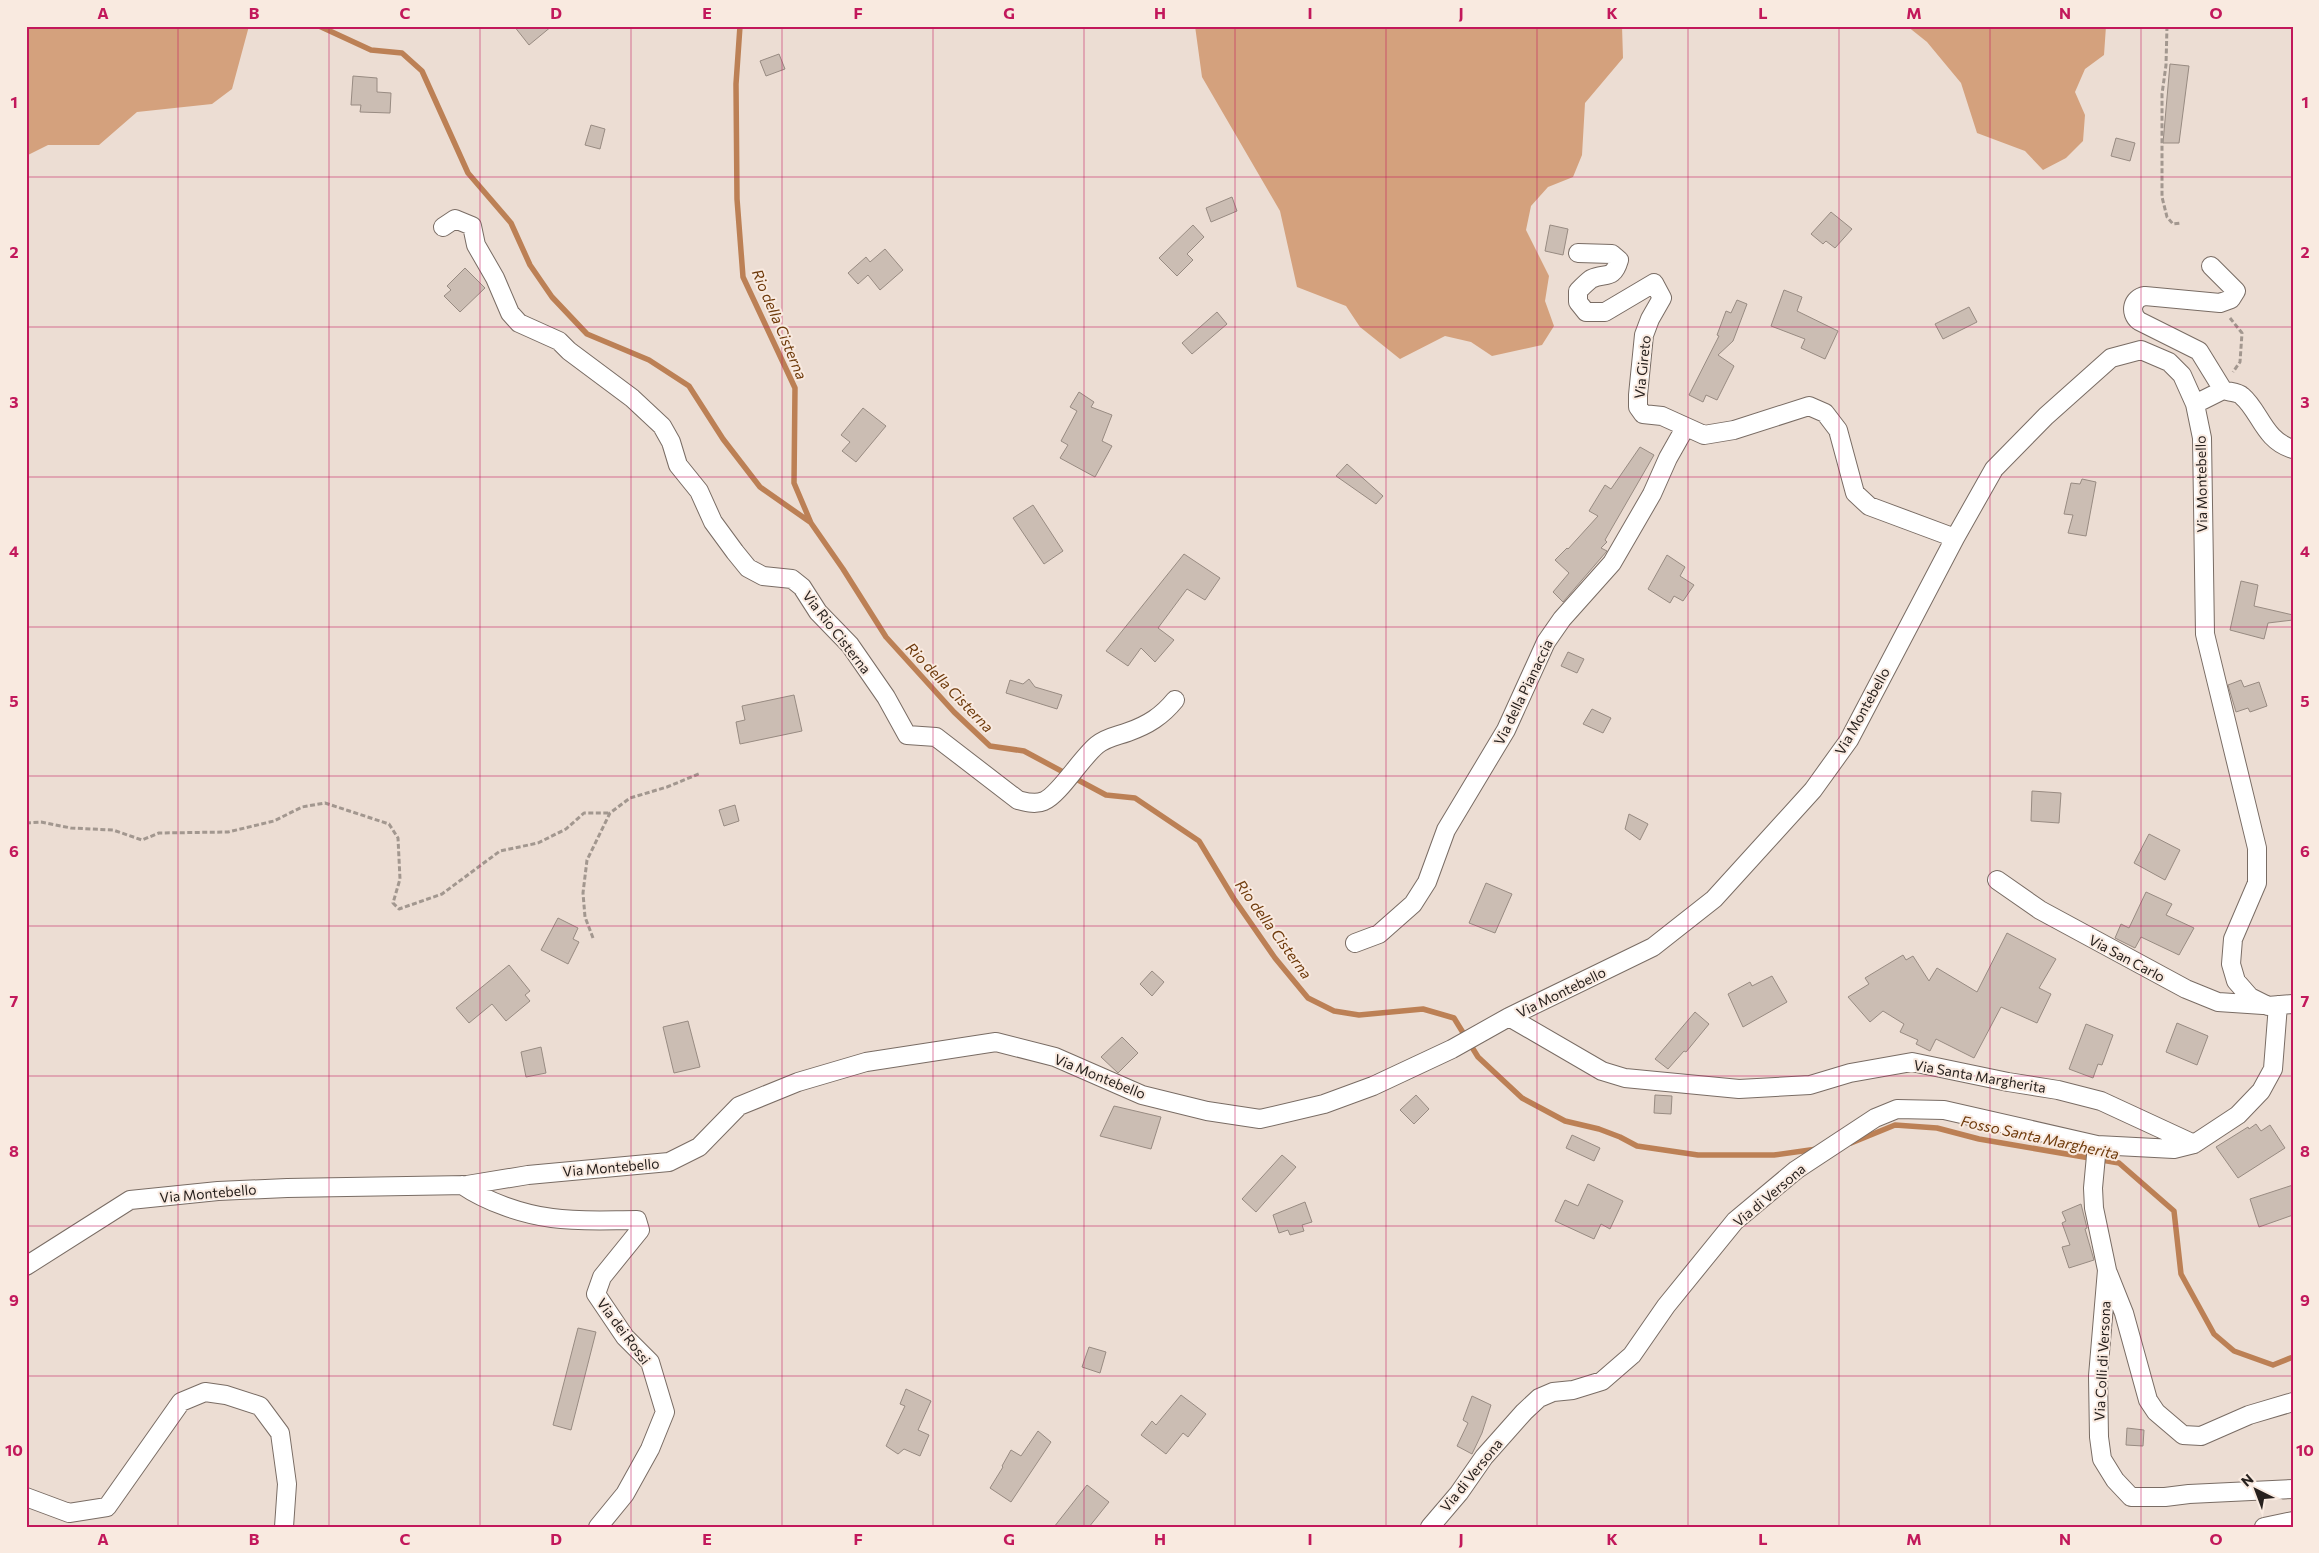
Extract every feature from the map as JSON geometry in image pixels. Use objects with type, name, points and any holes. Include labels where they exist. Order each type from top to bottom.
[{"type":"street","name":"Via Rio Cisterna","points":[[443,227],[455,219],[472,226],[476,245],[495,278],[510,313],[519,323],[559,341],[569,351],[632,398],[662,426],[671,442],[678,466],[700,491],[713,522],[735,552],[748,568],[763,576],[792,579],[802,587],[818,612],[850,645],[886,697],[907,735],[936,737],[1018,800],[1031,803],[1044,801],[1053,795],[1078,763],[1107,738],[1149,723],[1165,713],[1175,700]]},
{"type":"street","name":"Via Gireto","points":[[1578,252],[1612,254],[1619,260],[1617,268],[1610,275],[1591,279],[1578,291],[1578,302],[1586,312],[1605,312],[1654,283],[1662,298],[1650,319],[1644,335],[1638,407],[1643,414],[1662,416],[1704,435],[1734,430],[1809,406],[1825,414],[1838,430],[1855,493],[1870,506],[1955,538]]},
{"type":"street","points":[[2211,266],[2236,290],[2232,299],[2220,303],[2146,296],[2135,302],[2133,310],[2140,321],[2199,351],[2223,390],[2241,395],[2266,430],[2284,446],[2293,449]]},
{"type":"street","name":"Via Montebello","points":[[26,1266],[130,1200],[238,1190],[462,1185],[528,1175],[669,1162],[699,1147],[739,1106],[798,1082],[866,1062],[996,1042],[1055,1057],[1142,1095],[1207,1111],[1260,1119],[1324,1104],[1373,1086],[1452,1049],[1509,1017],[1653,947],[1714,899],[1813,790],[1849,740],[1955,538],[1994,469],[2046,416],[2111,358],[2141,350],[2169,362],[2182,375],[2196,404],[2202,438],[2205,634],[2257,848],[2258,883],[2233,939],[2231,964],[2236,981],[2250,997],[2280,1005]]},
{"type":"street","points":[[2196,404],[2223,390]]},
{"type":"street","name":"Via della Pianaccia","points":[[1355,943],[1379,934],[1413,904],[1427,882],[1446,830],[1506,730],[1546,642],[1562,619],[1612,563],[1652,494],[1668,458],[1685,428]]},
{"type":"street","name":"Via San Carlo","points":[[1997,880],[2040,910],[2186,989],[2218,1002],[2280,1005]]},
{"type":"street","points":[[2194,1144],[2238,1115],[2261,1091],[2273,1069],[2280,1005]]},
{"type":"street","name":"Via Santa Margherita","points":[[1509,1017],[1602,1071],[1625,1078],[1739,1089],[1810,1085],[1850,1073],[1912,1062],[2008,1082],[2058,1090],[2101,1101],[2194,1144]]},
{"type":"street","name":"Via di Versona","points":[[1430,1527],[1459,1493],[1484,1458],[1524,1412],[1539,1398],[1553,1392],[1573,1390],[1602,1381],[1632,1355],[1666,1306],[1736,1221],[1796,1170],[1875,1118],[1897,1109],[1944,1110],[2096,1157],[2174,1149],[2194,1144]]},
{"type":"street","name":"Via Colli di Versona","points":[[2096,1157],[2093,1188],[2094,1208],[2107,1270],[2098,1376],[2099,1437],[2102,1459],[2115,1480],[2132,1497],[2165,1498],[2189,1494],[2293,1489]]},
{"type":"street","name":"Via dei Rossi","points":[[462,1185],[474,1193],[498,1202],[553,1218],[637,1220],[640,1230],[602,1277],[596,1294],[625,1337],[650,1362],[665,1412],[650,1449],[625,1494],[598,1527]]},
{"type":"street","points":[[2107,1270],[2124,1313],[2148,1400],[2156,1412],[2183,1435],[2201,1436],[2249,1415],[2293,1402]]},
{"type":"street","points":[[26,1497],[69,1513],[107,1507],[181,1402],[205,1392],[226,1394],[260,1406],[280,1433],[287,1484],[284,1527]]},
{"type":"street","points":[[2264,1527],[2293,1521]]},
{"type":"path","points":[[2167,26],[2166,65],[2162,94],[2162,197],[2167,217],[2172,224],[2181,223]]},
{"type":"path","points":[[2208,302],[2226,314],[2242,333],[2240,362],[2223,390]]},
{"type":"path","points":[[593,938],[585,918],[583,893],[586,860],[610,812],[630,798],[667,787],[701,773]]},
{"type":"path","points":[[26,823],[41,822],[71,828],[114,830],[142,840],[159,834],[181,831],[228,832],[274,821],[302,807],[325,802],[389,824],[398,838],[400,880],[393,903],[399,909],[442,894],[500,851],[538,843],[566,829],[584,812],[610,812]]},
{"type":"shaded area","points":[[26,26],[249,26],[232,89],[212,104],[137,112],[99,145],[48,145],[26,156]]},
{"type":"shaded area","points":[[1195,26],[1622,26],[1623,58],[1585,103],[1582,155],[1573,177],[1548,187],[1531,206],[1526,230],[1549,276],[1545,301],[1554,326],[1542,345],[1492,356],[1471,342],[1445,336],[1400,359],[1360,327],[1346,306],[1297,287],[1280,211],[1202,77]]},
{"type":"shaded area","points":[[1907,26],[2106,26],[2104,55],[2085,69],[2075,92],[2085,115],[2083,141],[2066,158],[2043,170],[2025,151],[1977,133],[1961,83],[1927,42]]},
{"type":"building","points":[[514,26],[552,26],[529,45]]},
{"type":"building","points":[[779,54],[785,69],[766,76],[760,61]]},
{"type":"building","points":[[2170,64],[2189,66],[2179,143],[2163,143]]},
{"type":"building","points":[[353,76],[377,78],[377,92],[391,93],[390,113],[360,112],[361,105],[351,105]]},
{"type":"building","points":[[591,125],[605,129],[600,149],[585,145]]},
{"type":"building","points":[[2116,138],[2135,143],[2130,161],[2111,156]]},
{"type":"building","points":[[1232,197],[1237,211],[1211,222],[1206,208]]},
{"type":"building","points":[[1831,212],[1852,229],[1835,248],[1826,241],[1823,244],[1811,234]]},
{"type":"building","points":[[1193,225],[1204,237],[1187,254],[1193,260],[1177,276],[1159,258]]},
{"type":"building","points":[[1550,225],[1568,229],[1563,255],[1545,251]]},
{"type":"building","points":[[885,249],[903,270],[880,290],[868,275],[858,284],[848,273],[866,257],[870,262]]},
{"type":"building","points":[[465,268],[485,288],[460,312],[444,296],[451,290],[447,286]]},
{"type":"building","points":[[1784,290],[1802,297],[1797,311],[1838,331],[1825,359],[1801,348],[1805,339],[1771,326]]},
{"type":"building","points":[[1737,300],[1747,304],[1733,341],[1718,355],[1734,366],[1717,400],[1706,395],[1703,402],[1689,395],[1719,336],[1717,335],[1726,311],[1731,313]]},
{"type":"building","points":[[1969,307],[1977,322],[1943,339],[1935,324]]},
{"type":"building","points":[[1217,312],[1227,324],[1192,354],[1182,343]]},
{"type":"building","points":[[1079,392],[1094,402],[1091,407],[1112,415],[1102,441],[1112,446],[1095,477],[1060,458],[1068,445],[1061,441],[1077,411],[1070,407]]},
{"type":"building","points":[[863,408],[886,426],[856,462],[842,451],[850,442],[841,435]]},
{"type":"building","points":[[1640,447],[1654,455],[1605,540],[1607,542],[1601,548],[1607,551],[1563,602],[1553,592],[1569,573],[1555,560],[1568,549],[1598,516],[1589,511],[1605,485],[1611,489]]},
{"type":"building","points":[[1347,464],[1383,496],[1376,504],[1336,476]]},
{"type":"building","points":[[2082,479],[2096,482],[2086,536],[2068,533],[2073,515],[2064,514],[2071,483],[2080,484]]},
{"type":"building","points":[[1033,505],[1063,551],[1044,564],[1013,518]]},
{"type":"building","points":[[1184,554],[1220,578],[1205,600],[1187,589],[1158,628],[1174,640],[1155,662],[1141,648],[1128,666],[1106,651]]},
{"type":"building","points":[[1667,555],[1685,567],[1680,576],[1694,585],[1683,601],[1674,596],[1670,603],[1648,589]]},
{"type":"building","points":[[2241,581],[2258,585],[2254,606],[2293,615],[2293,620],[2268,623],[2264,639],[2230,630]]},
{"type":"building","points":[[1568,652],[1584,659],[1577,673],[1561,666]]},
{"type":"building","points":[[1029,679],[1035,687],[1062,695],[1057,709],[1006,693],[1010,680],[1023,684]]},
{"type":"building","points":[[2241,680],[2244,687],[2259,682],[2267,706],[2250,712],[2248,708],[2236,712],[2228,685]]},
{"type":"building","points":[[794,695],[802,731],[740,744],[736,722],[745,720],[742,706]]},
{"type":"building","points":[[1592,709],[1611,718],[1603,733],[1583,724]]},
{"type":"building","points":[[2032,791],[2061,793],[2059,823],[2031,821]]},
{"type":"building","points":[[735,805],[739,821],[724,826],[719,810]]},
{"type":"building","points":[[1629,814],[1648,824],[1640,840],[1625,829]]},
{"type":"building","points":[[2149,834],[2180,850],[2165,880],[2134,863]]},
{"type":"building","points":[[1486,883],[1512,894],[1495,933],[1469,923]]},
{"type":"building","points":[[2146,892],[2172,904],[2166,915],[2194,928],[2179,955],[2141,937],[2135,948],[2115,938],[2121,924],[2129,928]]},
{"type":"building","points":[[558,918],[578,928],[573,939],[579,942],[568,964],[541,950]]},
{"type":"building","points":[[2007,933],[2056,959],[2039,988],[2051,994],[2037,1023],[2001,1007],[1974,1058],[1936,1039],[1930,1051],[1916,1044],[1918,1040],[1900,1032],[1904,1024],[1883,1011],[1870,1022],[1848,997],[1869,984],[1865,978],[1903,955],[1906,960],[1913,956],[1929,981],[1937,968],[1977,992]]},
{"type":"building","points":[[509,965],[530,991],[525,995],[530,1001],[506,1021],[492,1004],[469,1023],[456,1008]]},
{"type":"building","points":[[1152,971],[1164,982],[1152,996],[1140,984]]},
{"type":"building","points":[[1772,976],[1787,1002],[1743,1027],[1728,994],[1750,982],[1752,986]]},
{"type":"building","points":[[1695,1012],[1709,1024],[1686,1052],[1684,1051],[1668,1069],[1655,1059]]},
{"type":"building","points":[[688,1021],[700,1067],[674,1073],[663,1027]]},
{"type":"building","points":[[2177,1023],[2208,1036],[2197,1065],[2166,1052]]},
{"type":"building","points":[[2086,1024],[2113,1035],[2102,1065],[2098,1064],[2093,1078],[2069,1069]]},
{"type":"building","points":[[1122,1037],[1138,1053],[1118,1073],[1101,1057]]},
{"type":"building","points":[[541,1047],[546,1073],[526,1077],[521,1052]]},
{"type":"building","points":[[1416,1095],[1429,1109],[1414,1124],[1400,1110]]},
{"type":"building","points":[[1655,1095],[1672,1096],[1671,1114],[1654,1113]]},
{"type":"building","points":[[1114,1106],[1161,1117],[1151,1149],[1100,1136]]},
{"type":"building","points":[[2256,1124],[2261,1131],[2270,1125],[2285,1148],[2238,1178],[2216,1147]]},
{"type":"building","points":[[1572,1135],[1600,1148],[1594,1161],[1566,1148]]},
{"type":"building","points":[[1282,1155],[1296,1167],[1256,1212],[1242,1199]]},
{"type":"building","points":[[1588,1184],[1623,1201],[1610,1229],[1601,1224],[1594,1239],[1555,1221],[1565,1200],[1578,1206]]},
{"type":"building","points":[[2293,1185],[2293,1215],[2259,1227],[2250,1199]]},
{"type":"building","points":[[1305,1202],[1312,1222],[1302,1225],[1304,1231],[1290,1235],[1288,1230],[1279,1233],[1273,1215]]},
{"type":"building","points":[[2081,1204],[2087,1228],[2085,1229],[2094,1260],[2069,1268],[2062,1247],[2070,1245],[2062,1223],[2066,1221],[2062,1212]]},
{"type":"building","points":[[578,1328],[596,1332],[571,1430],[553,1425]]},
{"type":"building","points":[[1089,1347],[1106,1352],[1100,1373],[1082,1367]]},
{"type":"building","points":[[906,1389],[931,1401],[918,1430],[929,1435],[920,1456],[904,1449],[898,1454],[886,1446],[905,1406],[900,1404]]},
{"type":"building","points":[[1181,1395],[1206,1414],[1188,1437],[1183,1433],[1166,1454],[1141,1435],[1152,1421],[1156,1425]]},
{"type":"building","points":[[1472,1396],[1491,1405],[1482,1433],[1472,1454],[1457,1446],[1468,1423],[1463,1420]]},
{"type":"building","points":[[2127,1428],[2144,1430],[2143,1446],[2126,1445]]},
{"type":"building","points":[[1038,1431],[1051,1442],[1011,1502],[990,1488],[1011,1450],[1021,1456]]},
{"type":"building","points":[[1087,1485],[1109,1502],[1089,1527],[1054,1527]]},
{"type":"waterway","points":[[319,26],[371,50],[402,53],[422,71],[468,173],[511,223],[530,265],[552,297],[587,334],[649,360],[689,386],[723,439],[760,487],[810,522]]},
{"type":"waterway","name":"Rio della Cisterna","points":[[740,26],[736,84],[737,199],[743,277],[795,388],[794,483],[811,523],[886,637],[954,712],[990,746],[1024,751],[1106,795],[1135,798],[1199,841],[1234,899],[1275,958],[1308,998],[1334,1011],[1359,1015],[1423,1009],[1454,1018],[1478,1057],[1522,1098],[1565,1121],[1599,1129],[1637,1146],[1698,1155],[1774,1155],[1817,1149]]},
{"type":"waterway","name":"Fosso Santa Margherita","points":[[1851,1143],[1895,1125],[1937,1128],[1979,1139],[2119,1163],[2174,1211],[2181,1274],[2214,1334],[2234,1351],[2273,1365],[2293,1357]]}]
